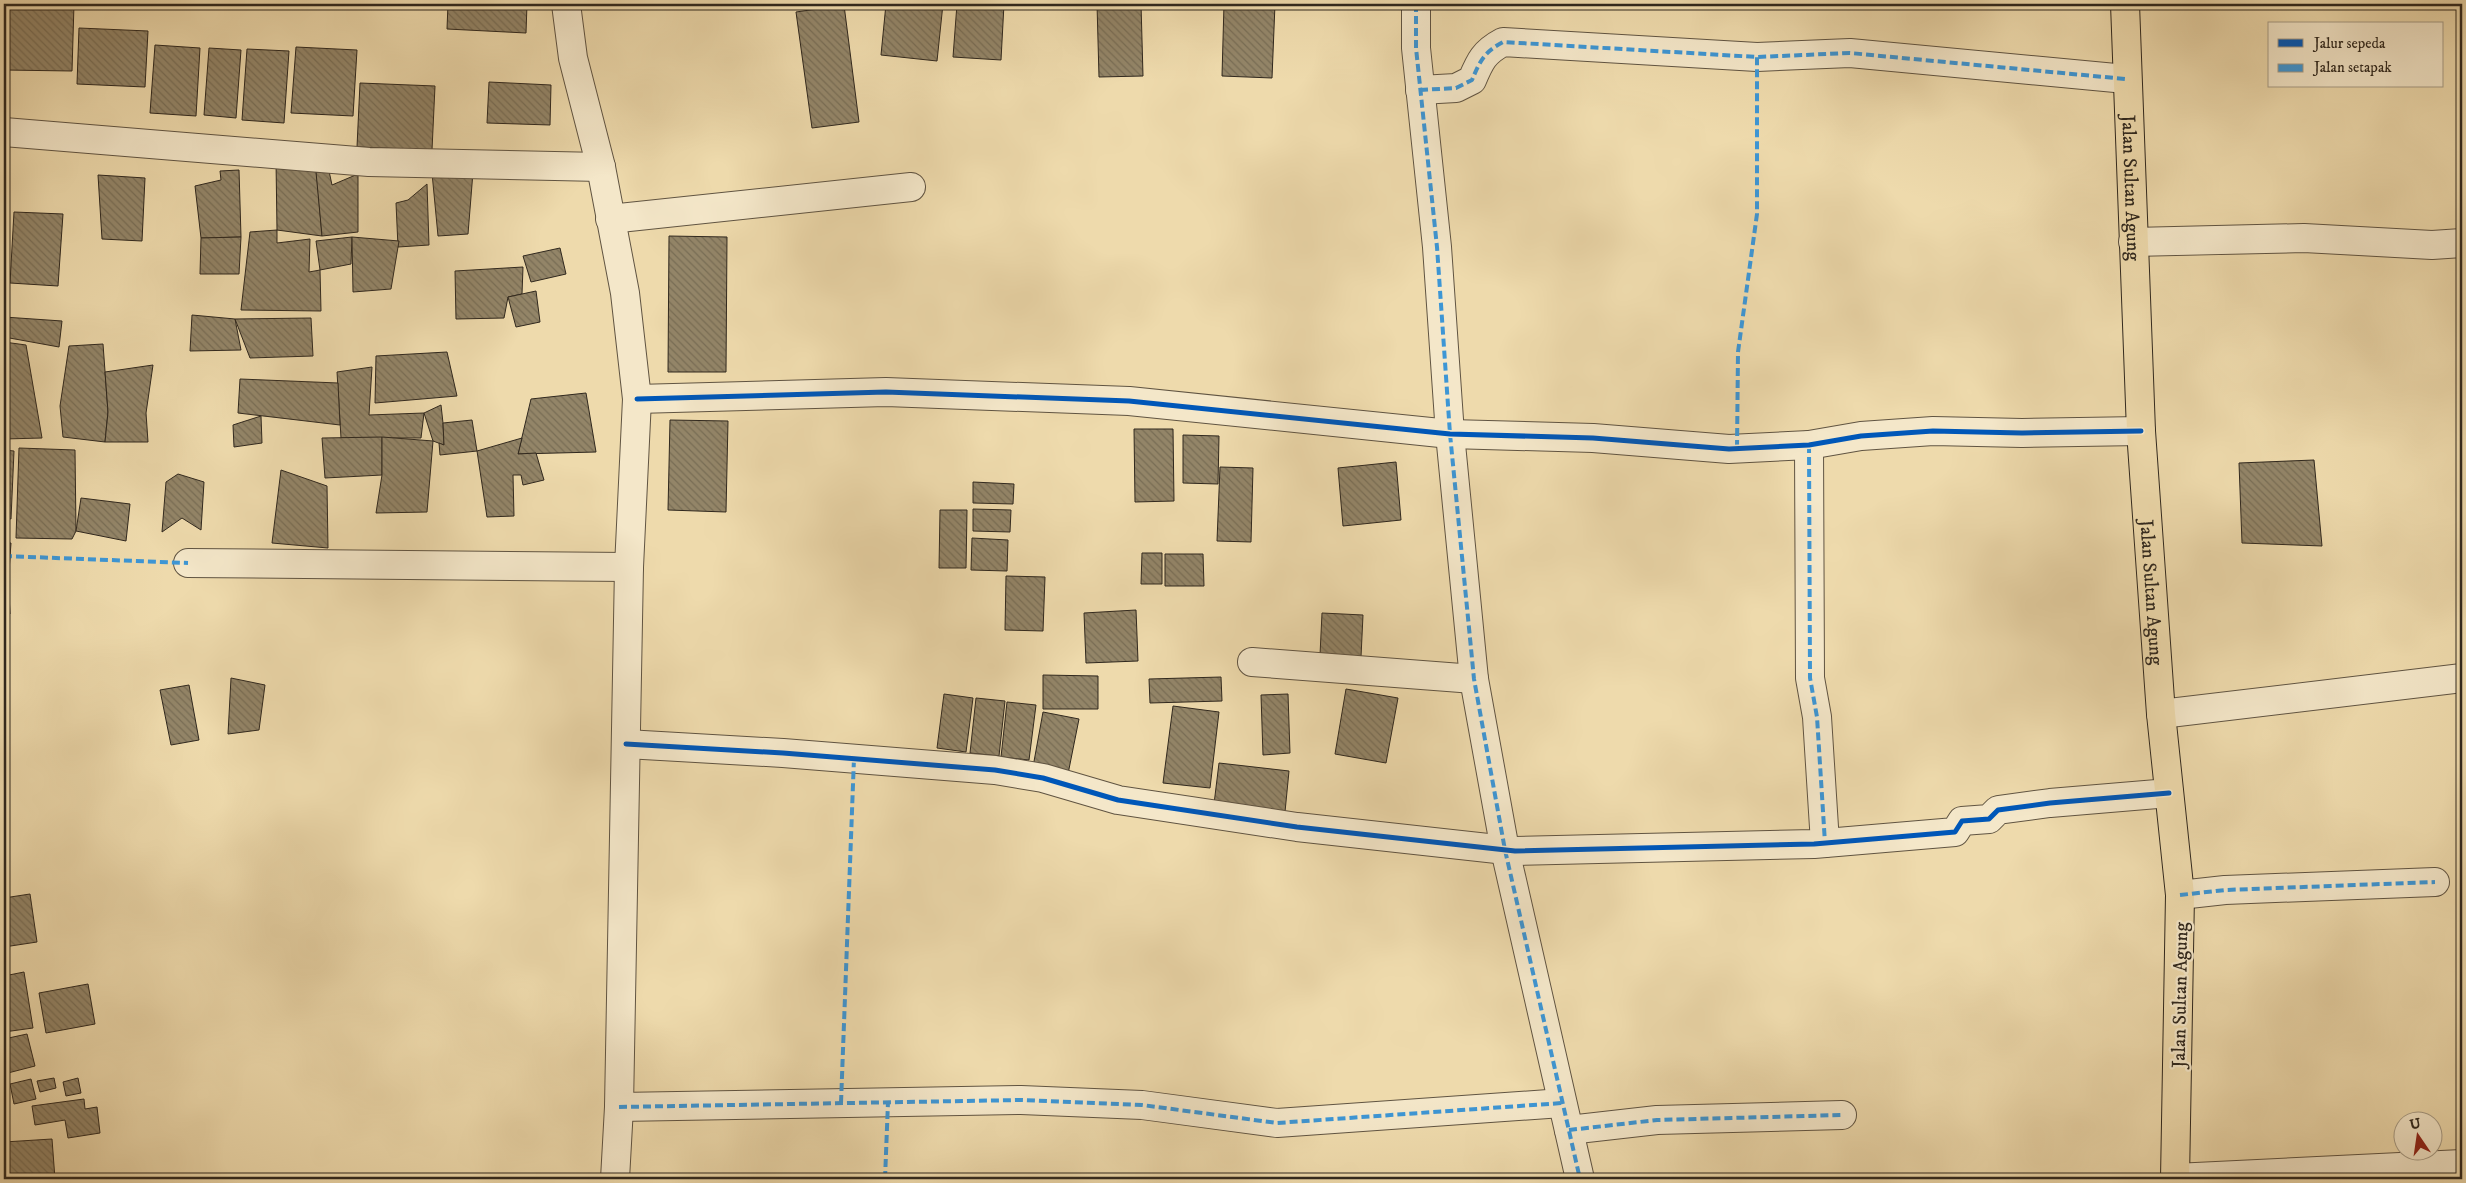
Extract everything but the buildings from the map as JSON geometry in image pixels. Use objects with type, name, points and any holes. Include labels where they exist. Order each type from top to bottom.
[{"type":"highway","name":"Jalan Sultan Agung","points":[[2125,4],[2126,79],[2141,431],[2161,714],[2180,895],[2175,1178]]},
{"type":"street","points":[[566,4],[573,58],[601,167],[625,293],[637,399],[629,567],[619,1107],[615,1179]]},
{"type":"street","points":[[1416,4],[1416,48],[1424,89],[1437,247],[1468,434],[1474,679],[1521,851],[1562,1103],[1586,1128]]},
{"type":"street","points":[[1424,89],[1456,88],[1472,80],[1479,63],[1489,49],[1503,42],[1756,57],[1850,53],[2126,79]]},
{"type":"street","points":[[4,132],[369,162],[601,167]]},
{"type":"street","points":[[610,219],[911,187]]},
{"type":"street","points":[[2133,242],[2304,238],[2432,245],[2462,243]]},
{"type":"street","points":[[637,399],[886,392],[1129,401],[1468,434],[1593,438],[1729,448],[1809,445],[1861,436],[1933,431],[2022,433],[2141,431]]},
{"type":"street","points":[[1809,445],[1810,678],[1817,717],[1825,843]]},
{"type":"street","points":[[188,563],[629,567]]},
{"type":"street","points":[[1252,662],[1474,679]]},
{"type":"street","points":[[2161,714],[2462,678]]},
{"type":"street","points":[[626,744],[783,753],[995,770],[1042,778],[1118,800],[1297,827],[1521,851],[1825,843],[1955,832],[1962,821],[1989,819],[1998,810],[2050,803],[2169,793]]},
{"type":"street","points":[[2180,895],[2225,890],[2435,882]]},
{"type":"street","points":[[619,1107],[1021,1100],[1142,1105],[1277,1123],[1562,1103]]},
{"type":"street","points":[[1586,1128],[1658,1120],[1842,1115]]},
{"type":"street","points":[[1580,1179],[1586,1128]]},
{"type":"street","points":[[2175,1178],[2462,1164]]},
{"type":"marked path","points":[[1416,4],[1416,48],[1437,247],[1450,434],[1474,679],[1505,850],[1580,1179]]},
{"type":"marked path","points":[[1420,90],[1456,88],[1472,80],[1483,58],[1491,49],[1503,42],[1757,57],[1850,53],[2126,79]]},
{"type":"marked path","points":[[1737,448],[1738,352],[1757,214],[1757,57]]},
{"type":"marked path","points":[[1809,445],[1810,678],[1817,717],[1825,843]]},
{"type":"marked path","points":[[4,556],[188,563]]},
{"type":"marked path","points":[[841,1103],[854,758]]},
{"type":"marked path","points":[[2180,895],[2225,890],[2435,882]]},
{"type":"marked path","points":[[619,1107],[1021,1100],[1142,1105],[1277,1123],[1562,1103]]},
{"type":"marked path","points":[[885,1179],[888,1102]]},
{"type":"marked path","points":[[1569,1130],[1657,1120],[1842,1115]]},
{"type":"cycle path","points":[[637,399],[886,392],[1129,401],[1450,434],[1593,438],[1729,449],[1809,445],[1861,436],[1933,431],[2022,433],[2141,431]]},
{"type":"cycle path","points":[[626,744],[783,753],[995,770],[1043,778],[1118,800],[1297,827],[1515,851],[1814,844],[1955,832],[1962,821],[1989,819],[1998,810],[2050,803],[2169,793]]}]
